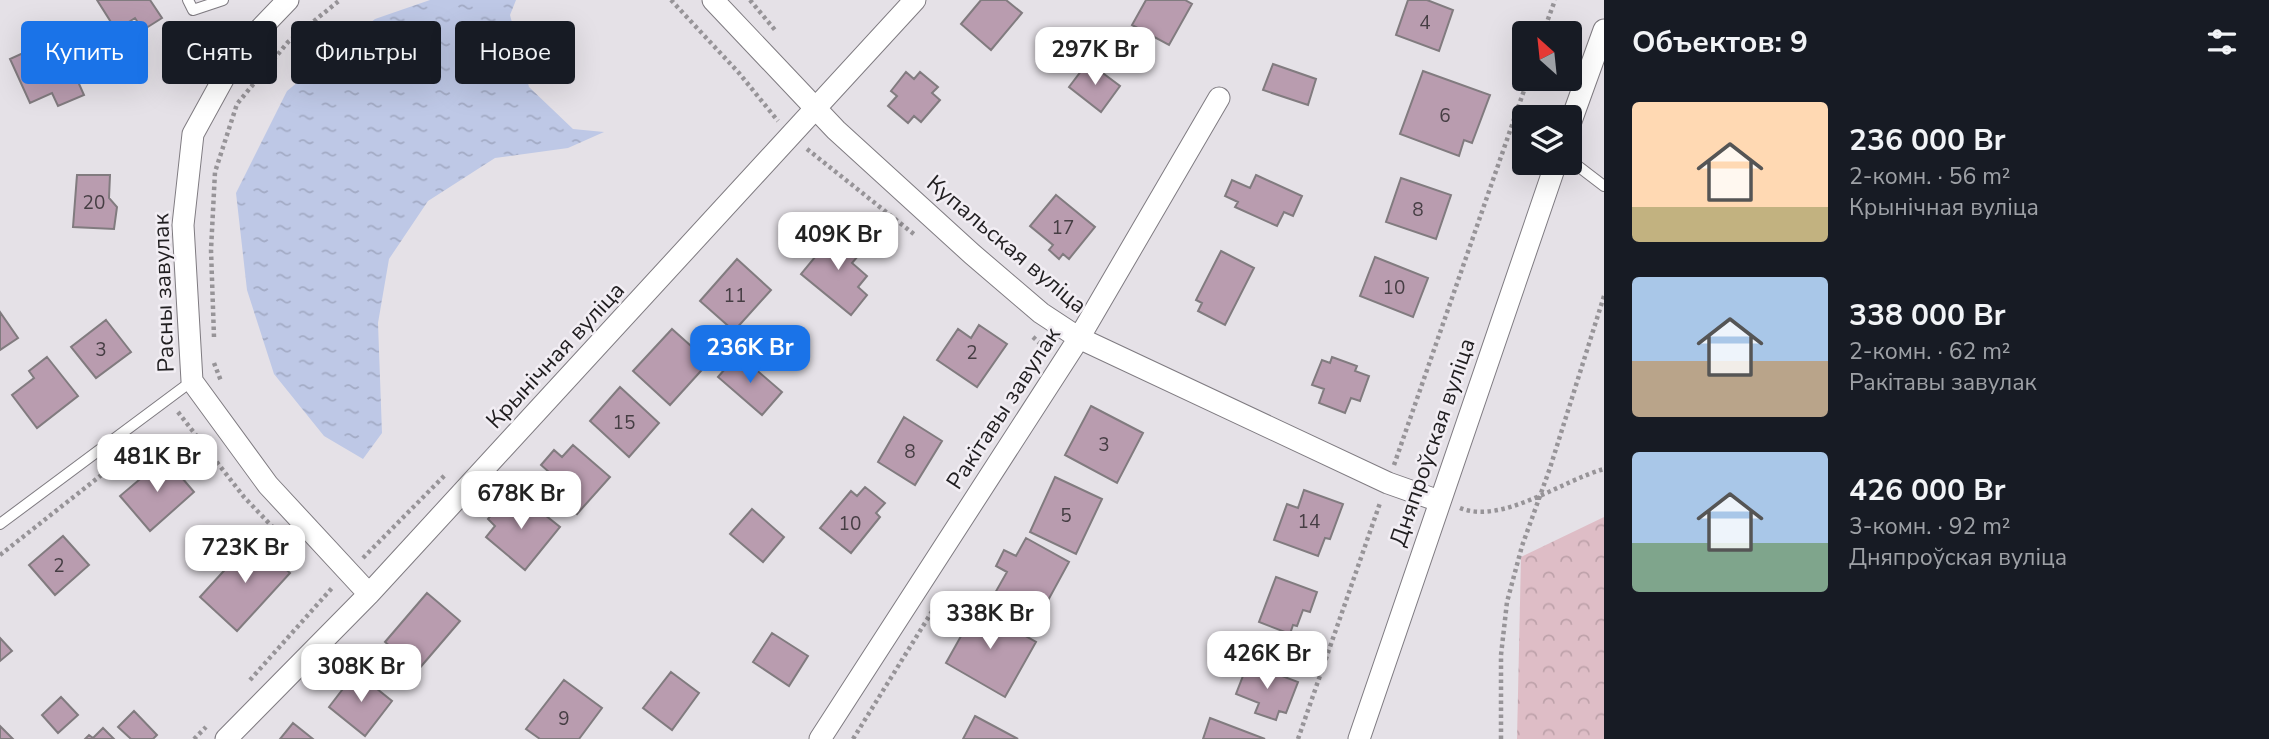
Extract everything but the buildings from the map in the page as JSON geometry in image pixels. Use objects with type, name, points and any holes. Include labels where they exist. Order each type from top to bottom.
[{"type":"street","name":"Расны завулак","points":[[288,0],[239,52],[193,134],[183,225],[192,381],[268,485],[369,594]]},
{"type":"street","name":"Купальская вуліца","points":[[713,0],[817,110],[972,254],[1041,313],[1079,338],[1391,474],[1439,500]]},
{"type":"street","name":"Крынічная вуліца","points":[[226,739],[369,594],[817,110],[915,0]]},
{"type":"street","points":[[1577,105],[1604,30]]},
{"type":"street","name":"Ракітавы завулак","points":[[820,739],[1079,338],[1219,98]]},
{"type":"street","name":"Дняпроўская вуліца","points":[[1359,739],[1552,175]]},
{"type":"lane","points":[[188,0],[193,10],[223,0]]},
{"type":"lane","points":[[1582,169],[1604,186]]},
{"type":"lane","points":[[0,524],[192,381]]},
{"type":"path","points":[[213,346],[215,322],[211,250],[215,172],[237,104],[288,42],[340,0]]},
{"type":"path","points":[[671,0],[739,73],[777,121],[811,154],[919,239]]},
{"type":"path","points":[[750,0],[782,38]]},
{"type":"path","points":[[1547,21],[1555,0]]},
{"type":"path","points":[[1298,739],[1524,91]]},
{"type":"path","points":[[1501,739],[1501,655],[1507,602],[1604,296]]},
{"type":"path","points":[[1028,332],[1047,350],[1044,359]]},
{"type":"path","points":[[212,357],[226,392]]},
{"type":"path","points":[[168,422],[178,414]]},
{"type":"path","points":[[0,555],[148,438]]},
{"type":"path","points":[[1382,461],[1391,474]]},
{"type":"path","points":[[1439,500],[1467,511],[1507,508],[1604,469]]},
{"type":"path","points":[[355,551],[363,558],[449,471]]},
{"type":"green space","points":[[1604,517],[1604,739],[1517,739],[1521,557]]},
{"type":"water","points":[[430,0],[516,0],[510,15],[512,21],[455,21],[455,84],[528,84],[573,129],[604,132],[568,148],[495,158],[428,201],[389,259],[378,323],[382,433],[363,459],[324,436],[274,374],[247,290],[236,193],[287,91],[296,84],[441,84],[441,21],[373,21]]}]
